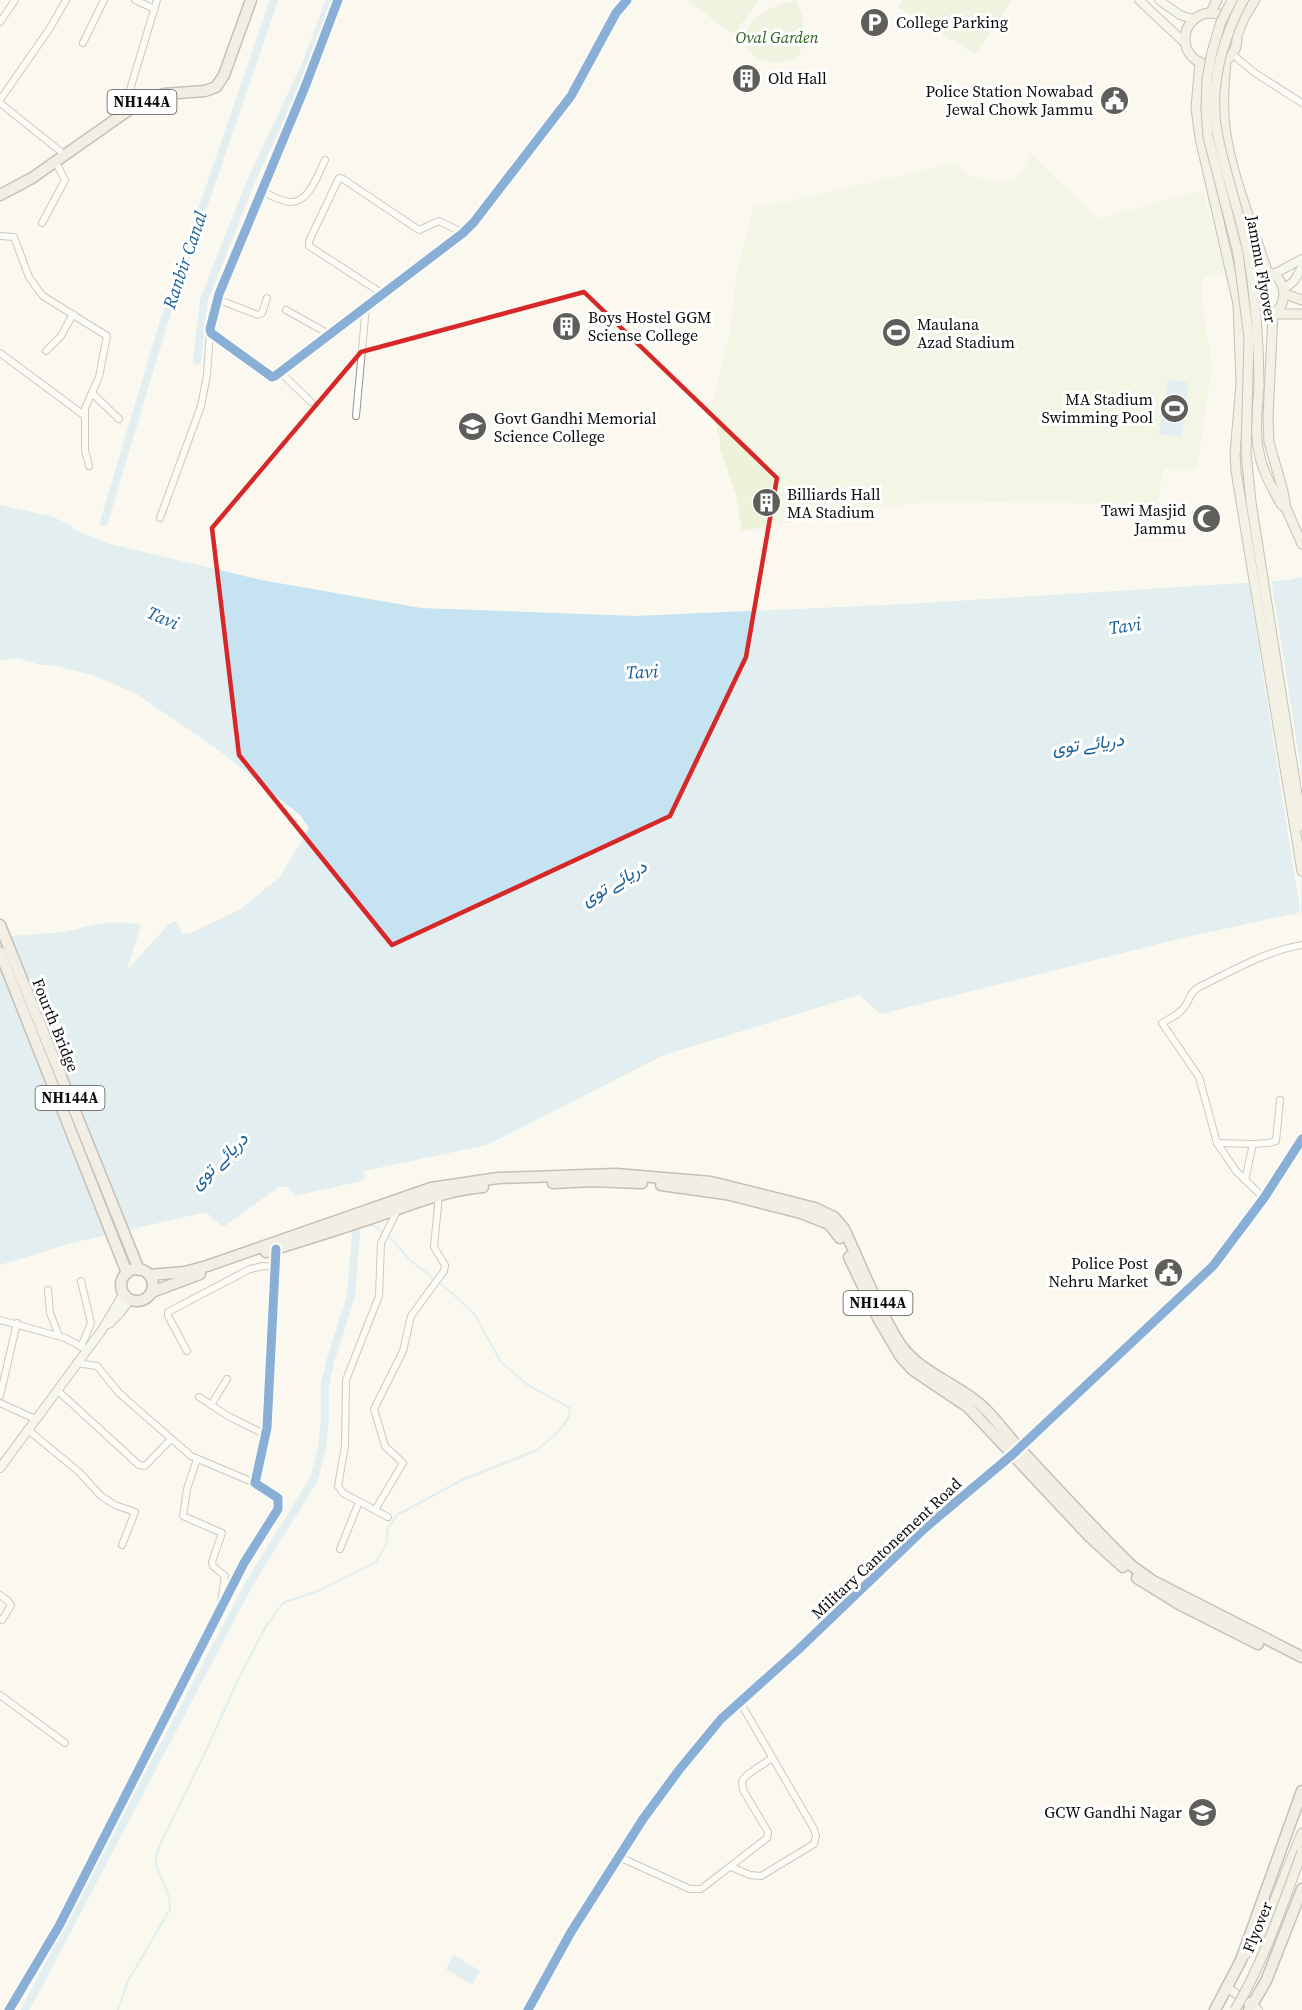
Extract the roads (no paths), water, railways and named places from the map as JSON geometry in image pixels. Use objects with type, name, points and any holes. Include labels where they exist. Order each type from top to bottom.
[{"type":"highway","name":"NH144A","points":[[0,195],[58,166],[66,156],[136,105],[164,94],[206,91],[216,87],[224,75],[251,0]]},
{"type":"highway","name":"Fourth Bridge","points":[[0,926],[139,1270]]},
{"type":"highway","name":"Fourth Bridge","points":[[0,952],[127,1273]]},
{"type":"highway","name":"NH144A","points":[[149,1275],[185,1272],[292,1240],[380,1210],[431,1188],[467,1181],[576,1174],[616,1174],[711,1182],[815,1208],[834,1217],[843,1230],[900,1344],[910,1356],[980,1404],[1016,1452],[1090,1537],[1141,1581],[1179,1604],[1302,1664]]},
{"type":"highway","name":"NH144A","points":[[380,1210],[398,1208],[439,1195],[475,1188],[591,1181],[652,1184],[726,1194],[822,1221],[836,1231],[870,1303],[901,1357],[913,1370],[968,1407],[1140,1573],[1302,1657]]},
{"type":"highway","name":"NH144A","points":[[127,1296],[135,1301],[145,1299],[152,1292],[276,1249],[292,1240]]},
{"type":"highway","points":[[127,1296],[122,1281],[127,1273],[139,1270],[149,1275],[153,1282],[152,1292]]},
{"type":"highway","points":[[1215,2010],[1241,1959],[1302,1791]]},
{"type":"highway","points":[[1253,2009],[1302,1889]]},
{"type":"main road","points":[[1139,0],[1185,43],[1188,51],[1200,62],[1213,65],[1229,57]]},
{"type":"main road","points":[[1159,0],[1180,15],[1193,20]]},
{"type":"main road","points":[[1211,12],[1217,0]]},
{"type":"main road","name":"Jammu Flyover","points":[[1232,0],[1221,22],[1212,52],[1207,79],[1206,108],[1208,137],[1238,253],[1249,338],[1246,453],[1255,555]]},
{"type":"main road","name":"Jammu Flyover","points":[[1243,0],[1222,53],[1215,108],[1218,135],[1247,252],[1259,338],[1258,451],[1265,473],[1281,504],[1286,508]]},
{"type":"main road","points":[[1255,0],[1244,18],[1236,46],[1229,57],[1224,108],[1226,134],[1242,196],[1270,273],[1282,283],[1284,292]]},
{"type":"main road","points":[[1185,43],[1188,26],[1193,20],[1201,14],[1211,12],[1229,20],[1235,28],[1237,37]]},
{"type":"main road","points":[[1200,62],[1196,108],[1200,138],[1238,304],[1241,383],[1236,462],[1255,555],[1302,826]]},
{"type":"main road","points":[[1236,293],[1243,277],[1250,272],[1270,273],[1302,260]]},
{"type":"main road","points":[[1238,304],[1245,313],[1254,318],[1265,318],[1274,314],[1280,308],[1284,292],[1302,267]]},
{"type":"main road","points":[[1284,292],[1302,300]]},
{"type":"main road","points":[[1274,314],[1302,314]]},
{"type":"main road","points":[[1274,314],[1269,375],[1270,451],[1286,508],[1302,544]]},
{"type":"main road","points":[[1255,555],[1302,871]]},
{"type":"main road","points":[[0,1468],[76,1363],[84,1348],[120,1313],[127,1296]]},
{"type":"main road","name":"Flyover","points":[[1241,1959],[1261,1934],[1302,1833]]},
{"type":"main road","name":"Flyover","points":[[1234,2010],[1250,1984],[1270,1938],[1302,1852]]},
{"type":"main road","points":[[1228,1988],[1253,2009]]},
{"type":"street","points":[[0,22],[15,0]]},
{"type":"street","points":[[66,0],[50,28],[0,101],[66,156]]},
{"type":"street","points":[[83,43],[104,0]]},
{"type":"street","points":[[135,0],[154,9]]},
{"type":"street","points":[[123,113],[158,0]]},
{"type":"street","points":[[160,518],[201,406],[207,375],[210,332],[217,299],[305,87],[338,0]]},
{"type":"street","points":[[210,332],[273,377],[463,233],[474,222],[571,96],[616,13],[627,0]]},
{"type":"street","points":[[1229,57],[1302,103]]},
{"type":"street","points":[[262,191],[289,202],[303,198],[325,159]]},
{"type":"street","points":[[42,223],[64,181],[64,176],[58,166]]},
{"type":"street","points":[[383,294],[309,246],[309,241],[339,178],[344,179],[419,230],[439,221],[463,233]]},
{"type":"street","points":[[0,236],[14,237],[32,283],[43,296],[106,334],[99,377],[85,405],[86,450],[89,466]]},
{"type":"street","points":[[217,299],[260,315],[267,298]]},
{"type":"street","points":[[356,416],[366,306]]},
{"type":"street","points":[[286,309],[329,334]]},
{"type":"street","points":[[46,351],[61,336],[73,314]]},
{"type":"street","points":[[0,353],[85,416]]},
{"type":"street","points":[[280,372],[311,402]]},
{"type":"street","points":[[92,393],[119,419]]},
{"type":"street","points":[[1264,1198],[1228,1161],[1217,1143],[1199,1077],[1162,1023],[1178,1014],[1187,1003],[1190,994],[1199,987],[1267,955],[1302,945]]},
{"type":"street","points":[[1217,1143],[1253,1144],[1275,1141],[1280,1100]]},
{"type":"street","name":"Military Cantonement Road","points":[[528,2010],[572,1932],[643,1819],[721,1719],[925,1528],[1016,1452],[1213,1266],[1264,1198],[1302,1140]]},
{"type":"street","points":[[1245,1180],[1253,1144]]},
{"type":"street","points":[[375,1510],[403,1463],[385,1446],[374,1409],[403,1351],[411,1316],[441,1276],[445,1265],[435,1250],[434,1241],[439,1195]]},
{"type":"street","points":[[388,1517],[343,1493],[338,1485],[345,1446],[344,1387],[347,1374],[379,1296],[381,1243],[398,1208]]},
{"type":"street","points":[[255,1483],[266,1435],[276,1249]]},
{"type":"street","points":[[188,1351],[168,1315],[169,1311],[250,1269],[263,1266],[275,1267]]},
{"type":"street","points":[[0,1320],[59,1336],[84,1348],[91,1323],[81,1281]]},
{"type":"street","points":[[48,1290],[50,1313],[59,1336]]},
{"type":"street","points":[[0,1396],[17,1323]]},
{"type":"street","points":[[9,2010],[59,1926],[244,1563],[278,1509],[278,1498],[255,1483],[191,1456],[119,1393],[97,1366],[76,1363]]},
{"type":"street","points":[[212,1405],[227,1379]]},
{"type":"street","points":[[57,1390],[139,1465],[145,1466],[171,1439]]},
{"type":"street","points":[[199,1397],[266,1435]]},
{"type":"street","points":[[0,1402],[35,1419]]},
{"type":"street","points":[[27,1430],[79,1472],[101,1496],[115,1505],[135,1512],[122,1545]]},
{"type":"street","points":[[197,1459],[187,1489],[183,1514],[184,1518],[222,1533],[212,1562],[213,1566],[225,1576],[220,1610]]},
{"type":"street","points":[[340,1549],[359,1502]]},
{"type":"street","points":[[0,1595],[11,1605],[2,1620]]},
{"type":"street","points":[[0,1695],[65,1743]]},
{"type":"street","points":[[731,1867],[750,1875],[761,1876],[815,1842],[816,1836],[740,1702]]},
{"type":"street","points":[[619,1857],[694,1890],[701,1889],[768,1836],[768,1832],[743,1790],[742,1781],[747,1774],[772,1758]]},
{"type":"water","name":"MA Stadium Swimming Pool","points":[[1168,379],[1189,383],[1181,437],[1159,434]]},
{"type":"water","points":[[0,505],[53,517],[77,531],[106,543],[261,580],[421,608],[636,616],[908,604],[1290,580],[1302,577],[1302,912],[1186,937],[881,1014],[859,995],[664,1055],[487,1145],[364,1171],[365,1180],[295,1196],[288,1187],[279,1187],[223,1227],[206,1212],[72,1243],[0,1265],[0,937],[65,932],[98,924],[123,922],[141,925],[127,970],[169,924],[176,921],[182,934],[191,933],[239,910],[280,877],[309,828],[300,815],[213,746],[135,693],[93,675],[52,665],[41,665],[17,658],[0,661]]},
{"type":"water","points":[[454,1955],[480,1971],[472,1985],[446,1969]]},
{"type":"waterway","name":"Ranbir Canal","points":[[104,522],[164,321],[274,0]]},
{"type":"waterway","name":"Ranbir Canal","points":[[197,361],[204,300],[251,181],[305,67],[330,0]]},
{"type":"waterway","points":[[25,2010],[249,1584],[314,1479],[322,1448],[325,1384],[351,1296],[356,1232],[354,1222]]},
{"type":"waterway","points":[[118,2010],[128,1981],[170,1909],[168,1894],[156,1864],[161,1843],[238,1680],[266,1626],[283,1603],[320,1590],[376,1562],[386,1545],[388,1528],[397,1515],[462,1480],[537,1450],[558,1432],[568,1419],[570,1408],[528,1385],[501,1362],[475,1315],[452,1293],[409,1259],[387,1234],[369,1223]]},
{"type":"place","name":"College Parking","points":[[875,22]]},
{"type":"place","name":"Old Hall","points":[[747,78]]},
{"type":"place","name":"Police Station Nowabad Jewal Chowk Jammu","points":[[1114,100]]},
{"type":"place","name":"Boys Hostel GGM Sciense College","points":[[567,326]]},
{"type":"place","name":"Maulana Azad Stadium","points":[[896,333]]},
{"type":"place","name":"MA Stadium Swimming Pool","points":[[1174,408]]},
{"type":"place","name":"Govt Gandhi Memorial Science College","points":[[473,427]]},
{"type":"place","name":"Billiards Hall MA Stadium","points":[[766,503]]},
{"type":"place","name":"Tawi Masjid Jammu","points":[[1207,519]]},
{"type":"place","name":"Police Post Nehru Market","points":[[1169,1272]]},
{"type":"place","name":"GCW Gandhi Nagar","points":[[1203,1812]]},
{"type":"park label","name":"Oval Garden","points":[[777,37]]},
{"type":"water label","name":"Tavi","points":[[163,618]]},
{"type":"water label","name":"Tavi","points":[[1125,626]]},
{"type":"water label","name":"Tavi","points":[[642,672]]},
{"type":"water label","name":"دریائے توی","points":[[1088,744]]},
{"type":"water label","name":"دریائے توی","points":[[614,883]]},
{"type":"water label","name":"دریائے توی","points":[[219,1161]]}]
